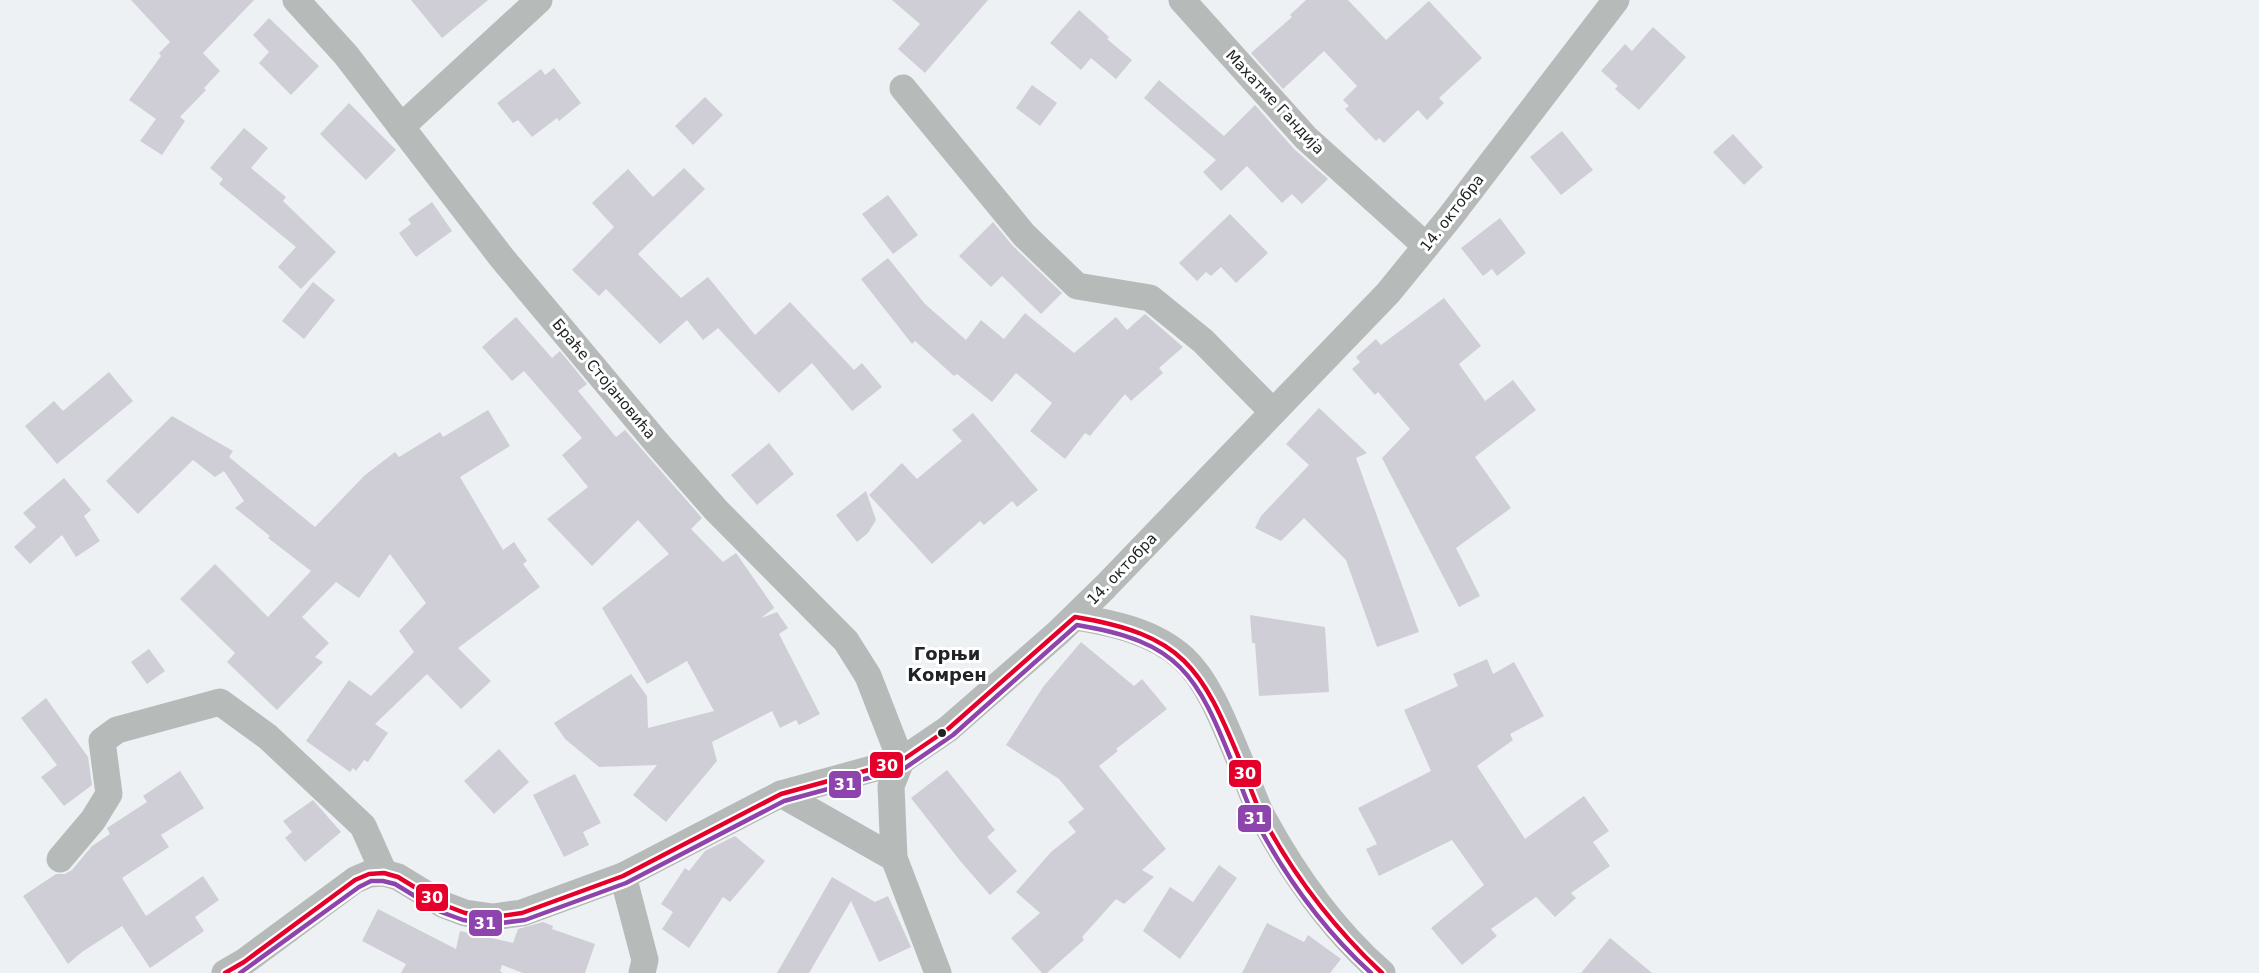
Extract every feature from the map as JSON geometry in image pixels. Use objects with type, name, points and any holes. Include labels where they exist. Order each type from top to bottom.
[{"type":"street","name":"Браће Стојановића","points":[[296,0],[346,55],[502,258],[657,443],[716,510],[846,641],[868,676],[901,761]]},
{"type":"street","points":[[401,127],[538,0]]},
{"type":"street","name":"Махатме Гандија","points":[[1182,0],[1306,138],[1426,246]]},
{"type":"street","name":"14. октобра","points":[[384,873],[398,878],[444,905],[465,913],[494,917],[522,913],[623,876],[781,794],[901,761],[948,729],[1075,617],[1388,293],[1616,0]]},
{"type":"street","points":[[903,88],[1024,234],[1077,286],[1150,298],[1203,341],[1273,412]]},
{"type":"street","points":[[1075,617],[1128,628],[1163,644],[1184,658],[1222,717],[1262,816],[1307,888],[1335,926],[1382,973]]},
{"type":"street","points":[[60,859],[93,820],[109,794],[102,741],[117,730],[220,702],[268,737],[363,826],[384,873],[369,874],[355,880],[244,962],[225,973]]},
{"type":"street","points":[[901,761],[891,786],[894,858],[938,973]]},
{"type":"street","points":[[781,794],[894,858]]},
{"type":"street","points":[[623,876],[645,960],[642,973]]},
{"type":"building","points":[[131,0],[254,0],[203,53],[220,71],[204,88],[206,90],[180,117],[185,121],[162,155],[140,141],[156,119],[129,100],[161,56],[159,53],[170,42]]},
{"type":"building","points":[[411,0],[488,0],[442,38]]},
{"type":"building","points":[[892,0],[988,0],[925,73],[898,49],[920,24]]},
{"type":"building","points":[[1306,0],[1348,0],[1386,40],[1429,1],[1482,58],[1439,98],[1444,103],[1427,120],[1418,110],[1384,143],[1379,138],[1376,141],[1345,109],[1349,106],[1343,100],[1357,86],[1324,51],[1283,89],[1251,53],[1292,17],[1290,15]]},
{"type":"building","points":[[1079,10],[1109,37],[1107,39],[1132,60],[1116,79],[1091,58],[1081,70],[1050,43]]},
{"type":"building","points":[[269,18],[319,66],[291,95],[259,63],[269,52],[253,35]]},
{"type":"building","points":[[1653,27],[1686,57],[1639,110],[1615,89],[1618,86],[1601,71],[1625,44],[1632,51]]},
{"type":"building","points":[[554,68],[581,103],[559,121],[557,118],[532,137],[518,120],[513,123],[497,103],[541,69],[545,75]]},
{"type":"building","points":[[1159,80],[1224,136],[1255,105],[1294,149],[1328,179],[1302,204],[1292,194],[1282,203],[1247,166],[1221,191],[1203,172],[1216,160],[1144,98]]},
{"type":"building","points":[[1032,85],[1057,103],[1040,126],[1016,108]]},
{"type":"building","points":[[705,97],[723,115],[693,145],[675,126]]},
{"type":"building","points":[[349,103],[396,150],[366,180],[320,134]]},
{"type":"building","points":[[244,128],[268,148],[251,168],[286,197],[283,201],[336,252],[301,289],[278,267],[296,247],[219,184],[223,179],[210,168]]},
{"type":"building","points":[[1562,131],[1593,170],[1561,195],[1530,157]]},
{"type":"building","points":[[1733,134],[1763,167],[1744,185],[1713,152]]},
{"type":"building","points":[[684,168],[705,189],[638,254],[681,298],[708,277],[755,335],[790,302],[854,370],[862,363],[882,387],[852,411],[812,363],[779,393],[718,328],[703,340],[687,320],[660,344],[606,289],[599,296],[572,270],[614,227],[592,203],[628,169],[653,197]]},
{"type":"building","points":[[888,195],[918,235],[893,254],[862,214]]},
{"type":"building","points":[[432,202],[452,231],[416,257],[399,233],[411,224],[408,219]]},
{"type":"building","points":[[1230,214],[1268,253],[1236,283],[1221,267],[1211,276],[1206,272],[1197,281],[1179,263]]},
{"type":"building","points":[[1500,218],[1526,253],[1497,276],[1492,269],[1483,276],[1461,248]]},
{"type":"building","points":[[993,222],[1013,246],[1062,293],[1041,314],[1002,276],[991,287],[959,256]]},
{"type":"building","points":[[888,258],[925,304],[966,340],[981,320],[1004,339],[1025,313],[1074,353],[1116,317],[1127,330],[1145,314],[1183,347],[1159,368],[1163,373],[1131,401],[1125,394],[1090,436],[1085,433],[1065,459],[1030,431],[1052,403],[1016,373],[992,402],[957,374],[954,376],[915,341],[912,344],[861,279]]},
{"type":"building","points":[[313,282],[335,300],[304,339],[282,321]]},
{"type":"building","points":[[1444,298],[1481,346],[1459,364],[1485,401],[1513,380],[1536,410],[1475,457],[1511,508],[1456,548],[1480,596],[1459,607],[1382,458],[1410,429],[1378,392],[1375,395],[1352,369],[1360,362],[1356,357],[1376,339],[1381,345]]},
{"type":"building","points":[[516,317],[552,358],[560,351],[587,384],[578,391],[616,437],[625,430],[702,518],[691,529],[723,562],[736,553],[774,608],[761,618],[777,612],[788,628],[779,634],[820,714],[799,725],[796,720],[780,728],[772,711],[712,742],[717,761],[666,822],[633,795],[657,765],[599,767],[565,739],[554,723],[631,674],[647,696],[648,728],[714,711],[687,661],[647,684],[602,608],[669,554],[638,520],[592,566],[547,519],[588,487],[562,455],[582,438],[524,371],[512,381],[482,347]]},
{"type":"building","points":[[109,372],[133,401],[57,464],[25,426],[54,401],[63,411]]},
{"type":"building","points":[[1319,408],[1367,453],[1356,458],[1419,632],[1377,647],[1346,560],[1304,518],[1281,541],[1255,528],[1261,516],[1309,465],[1286,444]]},
{"type":"building","points":[[488,410],[510,446],[460,477],[503,550],[514,542],[527,561],[523,564],[540,587],[458,648],[491,681],[461,709],[427,674],[375,724],[388,733],[368,762],[364,760],[356,771],[353,768],[350,772],[306,741],[349,680],[371,696],[414,652],[399,631],[426,603],[390,554],[359,598],[336,582],[302,617],[329,643],[315,657],[323,662],[277,710],[227,662],[235,653],[180,599],[215,564],[268,617],[311,571],[268,538],[270,536],[235,508],[244,501],[224,471],[215,477],[193,460],[138,514],[106,481],[172,416],[233,451],[229,457],[315,527],[365,475],[395,452],[399,457],[440,432],[443,437]]},
{"type":"building","points":[[973,413],[1038,490],[1017,507],[1012,501],[984,525],[980,521],[932,564],[869,495],[902,463],[917,479],[962,441],[952,430]]},
{"type":"building","points":[[769,443],[794,474],[757,505],[731,475]]},
{"type":"building","points":[[64,478],[91,510],[84,516],[100,541],[76,557],[62,535],[30,564],[14,547],[36,527],[23,513]]},
{"type":"building","points":[[866,491],[876,520],[868,533],[857,542],[836,515]]},
{"type":"building","points":[[1250,615],[1325,627],[1329,692],[1259,696],[1255,643],[1252,643]]},
{"type":"building","points":[[1081,642],[1134,686],[1142,679],[1167,709],[1116,749],[1118,751],[1099,766],[1166,849],[1142,870],[1154,877],[1124,904],[1116,899],[1082,937],[1084,940],[1047,973],[1042,973],[1011,938],[1040,913],[1016,892],[1051,852],[1076,832],[1068,822],[1084,809],[1059,779],[1006,745],[1043,687]]},
{"type":"building","points":[[149,649],[165,671],[147,684],[131,662]]},
{"type":"building","points":[[1487,659],[1493,674],[1514,662],[1544,716],[1510,734],[1513,740],[1477,766],[1525,839],[1584,796],[1609,831],[1593,842],[1610,866],[1571,893],[1576,898],[1555,917],[1536,897],[1491,929],[1497,936],[1462,965],[1431,928],[1484,885],[1452,840],[1379,876],[1366,849],[1377,844],[1358,808],[1431,771],[1404,710],[1458,686],[1453,674]]},
{"type":"building","points":[[46,698],[88,757],[92,785],[64,806],[41,777],[57,765],[21,718]]},
{"type":"building","points":[[499,749],[529,782],[494,814],[464,781]]},
{"type":"building","points":[[947,770],[995,830],[987,837],[1017,871],[990,895],[911,798]]},
{"type":"building","points":[[180,771],[204,808],[161,835],[169,847],[122,878],[146,916],[203,876],[219,900],[195,917],[204,931],[150,968],[122,926],[68,964],[23,896],[56,874],[65,874],[72,870],[92,846],[110,834],[107,828],[147,802],[143,796]]},
{"type":"building","points":[[575,774],[601,823],[583,832],[589,845],[564,857],[533,795]]},
{"type":"building","points":[[313,800],[341,832],[305,862],[285,838],[292,832],[283,821]]},
{"type":"building","points":[[735,836],[765,861],[730,902],[723,897],[689,948],[662,929],[673,912],[661,904],[685,868],[689,871],[705,851]]},
{"type":"building","points":[[1219,865],[1237,878],[1180,959],[1143,931],[1170,887],[1193,902]]},
{"type":"building","points":[[832,877],[875,902],[888,896],[911,947],[879,962],[851,901],[809,973],[777,973]]},
{"type":"building","points":[[378,909],[456,949],[460,931],[513,943],[518,929],[543,922],[553,926],[552,929],[595,944],[585,973],[523,973],[502,965],[500,971],[503,973],[401,973],[406,964],[362,941]]},
{"type":"building","points":[[1267,923],[1304,942],[1308,935],[1341,959],[1330,973],[1242,973]]},
{"type":"building","points":[[1610,938],[1652,973],[1581,973]]},
{"type":"transit line","name":"30","points":[[225,973],[244,962],[355,880],[369,874],[384,873],[398,877],[444,905],[465,913],[493,917],[522,913],[623,876],[781,794],[901,761],[948,729],[1075,617],[1111,624],[1141,634],[1164,646],[1183,660],[1199,679],[1213,702],[1260,811],[1288,860],[1331,919],[1382,973]]},
{"type":"transit line","name":"31","points":[[240,973],[359,887],[371,881],[395,884],[441,912],[463,920],[493,924],[525,920],[626,883],[784,801],[905,768],[953,735],[1077,625],[1112,632],[1140,641],[1162,653],[1180,668],[1195,686],[1208,708],[1253,815],[1280,863],[1322,921],[1371,973]]},
{"type":"district","name":"Горњи Комрен","points":[[947,663]]}]
